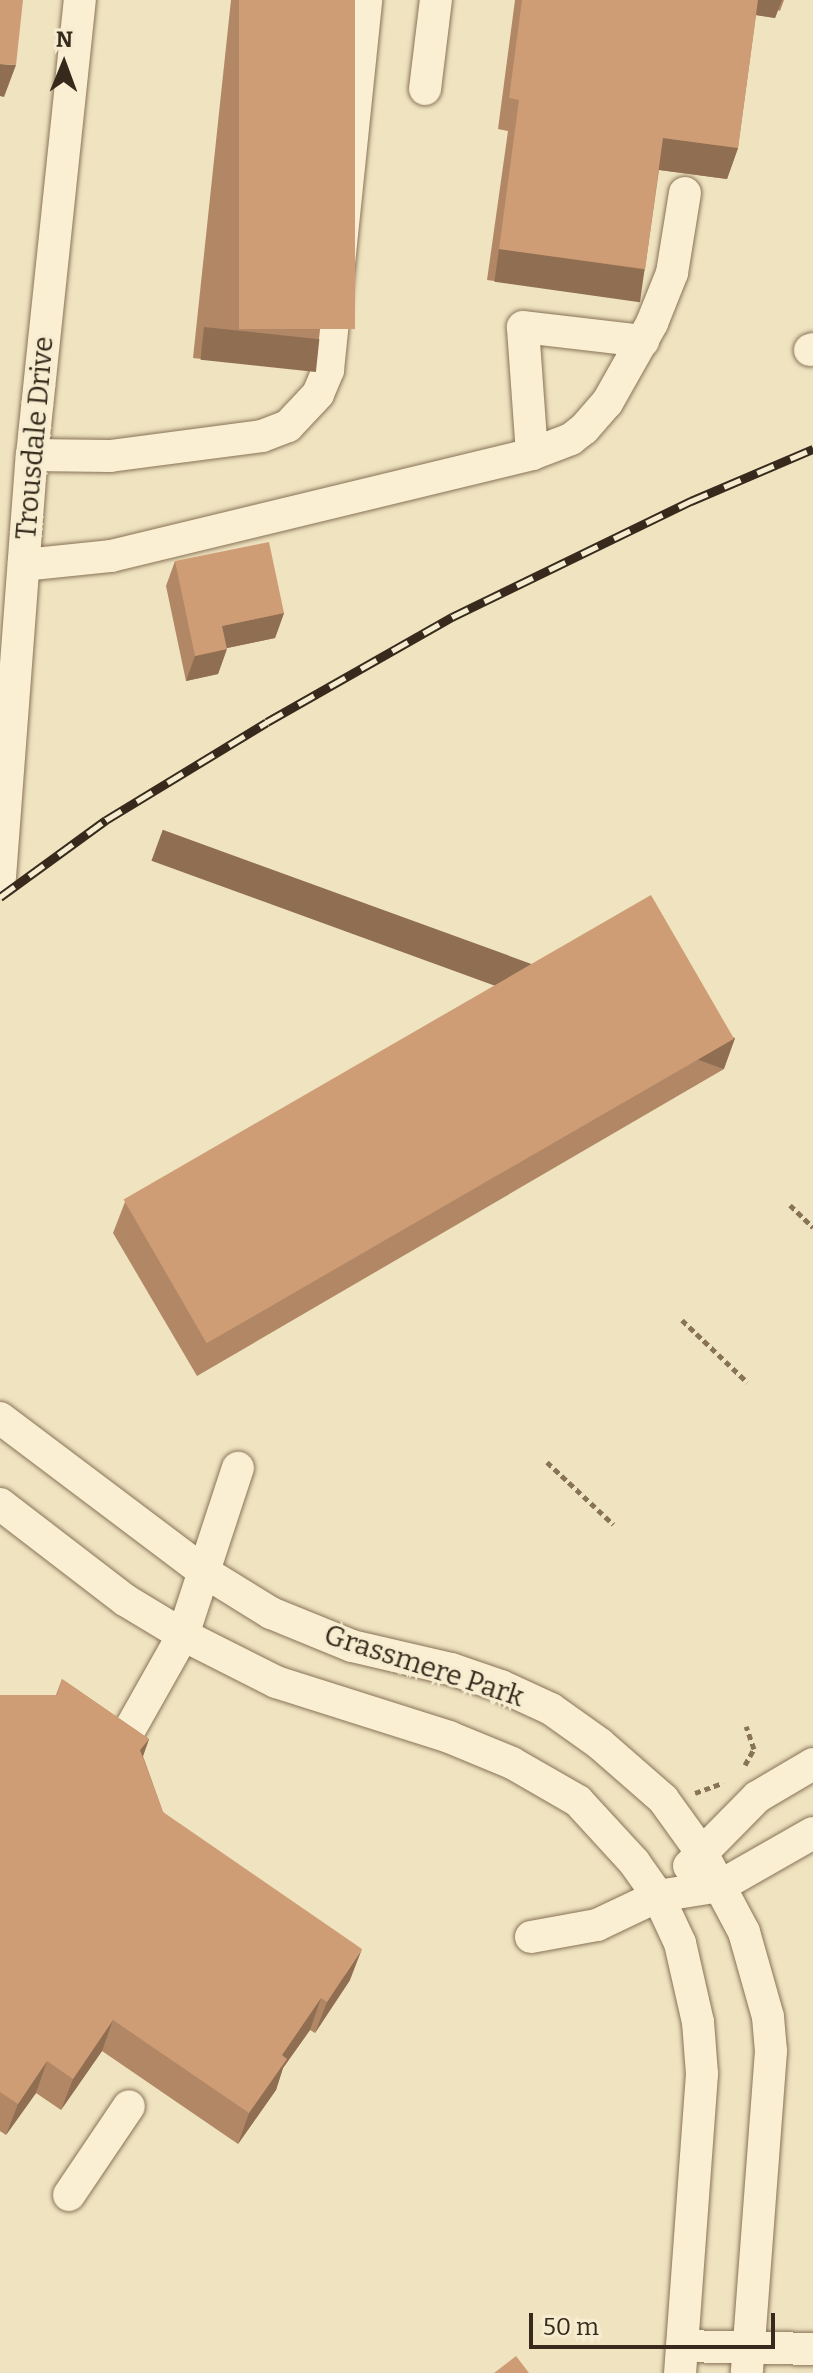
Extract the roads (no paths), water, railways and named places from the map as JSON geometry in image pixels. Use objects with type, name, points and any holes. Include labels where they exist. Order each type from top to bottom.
[{"type":"street","name":"Trousdale Drive","points":[[0,877],[7,690],[24,565],[32,455],[80,0]]},
{"type":"street","points":[[32,455],[110,456],[262,436],[288,426],[318,394],[328,370],[366,0]]},
{"type":"street","points":[[425,89],[436,0]]},
{"type":"street","points":[[24,565],[111,556],[557,446],[584,429],[619,385],[643,341],[672,273],[685,193]]},
{"type":"street","points":[[532,454],[523,327],[643,341]]},
{"type":"street","name":"Grassmere Park","points":[[0,1418],[203,1571],[271,1613],[352,1646],[463,1673],[551,1709],[600,1744],[663,1799],[702,1853],[744,1932],[768,2017],[771,2051],[748,2361]]},
{"type":"street","points":[[130,1729],[183,1635],[238,1468]]},
{"type":"street","points":[[0,1504],[125,1600],[183,1635],[276,1682],[449,1737],[512,1763],[578,1801],[634,1862],[658,1896],[680,1943],[698,2022],[702,2074],[681,2359],[748,2361],[813,2349]]},
{"type":"street","points":[[658,1896],[757,1797],[813,1764]]},
{"type":"street","points":[[531,1937],[597,1925],[658,1896],[720,1886],[813,1833]]},
{"type":"street","points":[[69,2195],[129,2106]]},
{"type":"railway","points":[[0,897],[106,820],[267,722],[452,617],[691,501],[813,449]]}]
